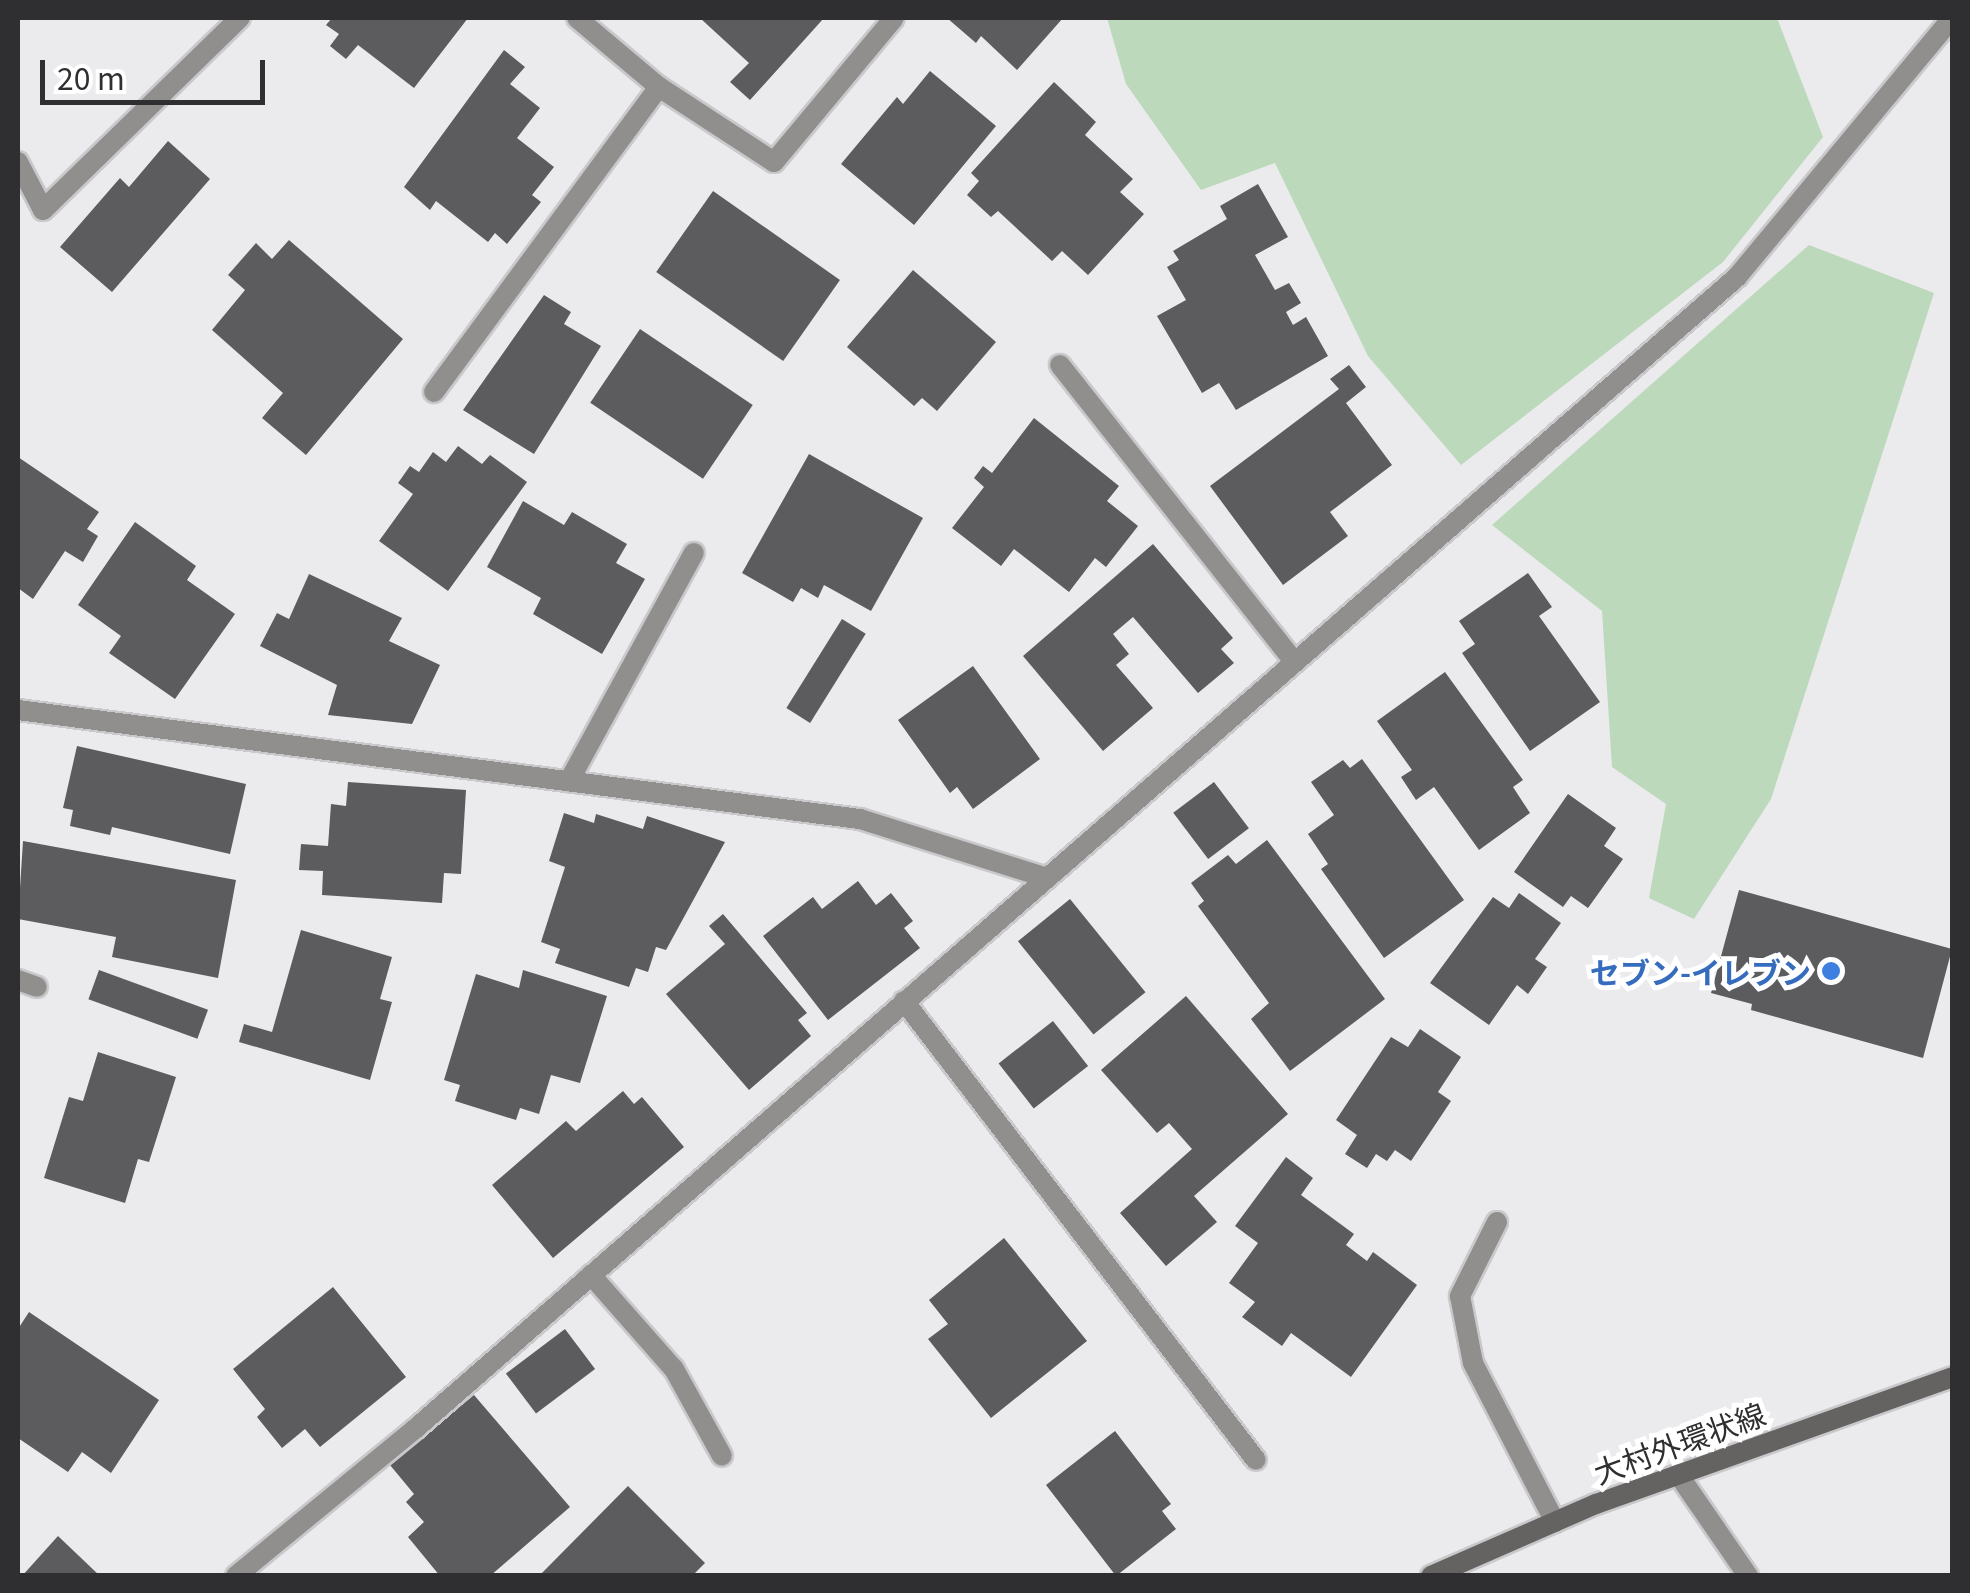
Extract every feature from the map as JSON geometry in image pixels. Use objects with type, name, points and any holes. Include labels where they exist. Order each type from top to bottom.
[{"type":"main road","name":"大村外環状線","points":[[1431,1576],[1678,1474],[1952,1377]]},
{"type":"street","points":[[18,162],[44,210],[240,18]]},
{"type":"street","points":[[577,18],[659,87],[774,162],[894,18]]},
{"type":"street","points":[[236,1576],[591,1275],[1737,278],[1952,18]]},
{"type":"street","points":[[434,392],[659,87]]},
{"type":"street","points":[[1060,364],[1294,661]]},
{"type":"street","points":[[568,780],[694,553]]},
{"type":"street","points":[[18,710],[860,819],[1044,878]]},
{"type":"street","points":[[904,1000],[1256,1460]]},
{"type":"street","points":[[1497,1222],[1460,1296],[1474,1363],[1555,1522]]},
{"type":"street","points":[[591,1275],[674,1369],[722,1456]]},
{"type":"street","points":[[1678,1474],[1748,1576]]},
{"type":"green space","points":[[1107,18],[1777,18],[1823,137],[1723,262],[1461,465],[1368,356],[1275,163],[1201,190],[1126,84]]},
{"type":"green space","points":[[1809,245],[1934,293],[1771,799],[1694,919],[1649,898],[1666,804],[1612,767],[1602,611],[1492,525]]},
{"type":"building","points":[[332,18],[468,18],[414,88],[358,45],[346,59],[330,46],[339,34],[326,25]]},
{"type":"building","points":[[700,18],[824,18],[750,100],[730,82],[749,63]]},
{"type":"building","points":[[947,18],[1063,18],[1017,70],[981,36],[976,43]]},
{"type":"building","points":[[504,50],[525,67],[510,84],[540,108],[517,138],[554,167],[532,195],[541,202],[507,244],[495,233],[488,242],[436,201],[430,210],[404,187]]},
{"type":"building","points":[[930,71],[996,126],[914,225],[841,164],[897,97],[903,104]]},
{"type":"building","points":[[1054,82],[1096,122],[1085,135],[1133,179],[1120,192],[1144,214],[1088,275],[1062,251],[1052,261],[998,211],[991,217],[967,195],[979,181],[971,173]]},
{"type":"building","points":[[168,141],[210,179],[112,292],[60,247],[120,178],[129,187]]},
{"type":"building","points":[[1258,184],[1288,237],[1255,255],[1275,290],[1289,283],[1301,303],[1286,312],[1293,325],[1306,317],[1328,356],[1236,410],[1219,383],[1202,393],[1157,316],[1186,300],[1167,267],[1179,260],[1173,251],[1227,219],[1220,206]]},
{"type":"building","points":[[713,191],[840,280],[783,361],[656,272]]},
{"type":"building","points":[[289,240],[403,339],[306,455],[262,418],[283,393],[212,330],[245,290],[228,275],[256,243],[272,259]]},
{"type":"building","points":[[913,270],[996,342],[937,411],[922,398],[914,406],[847,347]]},
{"type":"building","points":[[544,295],[571,312],[564,324],[601,346],[534,454],[463,410]]},
{"type":"building","points":[[640,329],[753,405],[703,479],[590,403]]},
{"type":"building","points":[[1349,365],[1366,387],[1346,403],[1392,465],[1330,512],[1348,536],[1283,585],[1210,486],[1339,389],[1330,379]]},
{"type":"building","points":[[1034,418],[1119,486],[1107,501],[1138,526],[1106,567],[1095,558],[1069,592],[1014,549],[1001,566],[952,528],[984,487],[974,478],[983,466],[992,473]]},
{"type":"building","points":[[458,446],[482,464],[490,455],[527,482],[448,591],[379,541],[413,494],[398,483],[410,466],[419,472],[433,452],[446,462]]},
{"type":"building","points":[[809,454],[923,518],[871,611],[824,585],[818,598],[801,588],[793,602],[742,573]]},
{"type":"building","points":[[18,457],[99,512],[87,529],[98,536],[83,562],[65,551],[33,599],[18,588]]},
{"type":"building","points":[[523,501],[564,525],[572,512],[627,544],[616,563],[645,579],[602,654],[533,614],[541,598],[487,567]]},
{"type":"building","points":[[135,522],[196,566],[187,580],[235,614],[175,699],[109,653],[121,636],[78,605]]},
{"type":"building","points":[[1153,544],[1233,638],[1221,649],[1234,663],[1198,693],[1133,617],[1113,634],[1129,654],[1116,665],[1153,708],[1103,751],[1023,656]]},
{"type":"building","points":[[1528,573],[1552,607],[1539,616],[1600,702],[1530,751],[1462,653],[1475,644],[1459,621]]},
{"type":"building","points":[[309,574],[402,618],[389,641],[440,665],[412,724],[328,715],[337,685],[260,646],[277,613],[289,619]]},
{"type":"building","points":[[842,619],[866,634],[810,723],[786,708]]},
{"type":"building","points":[[973,666],[1040,759],[973,809],[957,787],[950,793],[898,720]]},
{"type":"building","points":[[1445,672],[1523,780],[1513,787],[1530,813],[1479,850],[1434,787],[1416,800],[1401,777],[1412,770],[1377,721]]},
{"type":"building","points":[[77,746],[246,784],[230,854],[112,827],[110,835],[70,826],[73,810],[63,808]]},
{"type":"building","points":[[1362,759],[1464,900],[1384,958],[1321,869],[1328,864],[1308,834],[1334,815],[1311,782],[1343,760],[1350,768]]},
{"type":"building","points":[[348,782],[466,790],[461,874],[444,873],[442,903],[322,895],[323,871],[299,870],[301,844],[328,846],[331,804],[346,806]]},
{"type":"building","points":[[1214,782],[1249,828],[1208,859],[1173,813]]},
{"type":"building","points":[[1568,794],[1616,828],[1604,846],[1623,859],[1588,908],[1571,896],[1563,907],[1514,872]]},
{"type":"building","points":[[564,813],[594,823],[596,814],[643,829],[647,816],[725,842],[666,950],[656,947],[648,972],[636,968],[629,987],[555,963],[560,949],[541,942],[565,867],[549,861]]},
{"type":"building","points":[[1267,840],[1385,999],[1290,1071],[1251,1019],[1269,1003],[1198,906],[1204,901],[1191,883],[1228,855],[1236,864]]},
{"type":"building","points":[[23,841],[236,880],[218,978],[112,957],[116,937],[18,919]]},
{"type":"building","points":[[858,881],[876,905],[891,893],[913,921],[904,928],[920,948],[828,1020],[763,936],[813,897],[822,909]]},
{"type":"building","name":"セブン-イレブン","points":[[1739,890],[1952,949],[1923,1058],[1751,1010],[1752,1004],[1711,993]]},
{"type":"building","points":[[1519,893],[1561,923],[1535,959],[1547,967],[1528,994],[1517,985],[1489,1025],[1430,983],[1493,897],[1509,908]]},
{"type":"building","points":[[1070,899],[1146,992],[1093,1034],[1018,941]]},
{"type":"building","points":[[723,914],[807,1013],[798,1020],[811,1036],[749,1090],[666,994],[725,944],[709,926]]},
{"type":"building","points":[[301,930],[392,957],[380,999],[392,1002],[370,1080],[239,1042],[244,1024],[272,1032]]},
{"type":"building","points":[[99,970],[208,1010],[197,1039],[88,999]]},
{"type":"building","points":[[523,970],[607,996],[580,1083],[551,1075],[539,1114],[520,1108],[516,1120],[455,1101],[460,1085],[444,1080],[476,974],[519,988]]},
{"type":"building","points":[[1186,996],[1288,1114],[1194,1196],[1217,1222],[1166,1266],[1120,1213],[1192,1149],[1169,1123],[1157,1133],[1101,1070]]},
{"type":"building","points":[[1053,1021],[1088,1066],[1034,1108],[999,1063]]},
{"type":"building","points":[[1420,1029],[1461,1057],[1438,1092],[1451,1101],[1411,1161],[1395,1150],[1387,1161],[1376,1154],[1367,1168],[1345,1154],[1357,1135],[1336,1120],[1391,1037],[1408,1047]]},
{"type":"building","points":[[98,1052],[176,1077],[149,1162],[138,1159],[125,1203],[44,1178],[69,1097],[83,1101]]},
{"type":"building","points":[[623,1091],[634,1104],[642,1097],[684,1147],[553,1258],[492,1185],[566,1121],[576,1131]]},
{"type":"building","points":[[1286,1157],[1313,1178],[1301,1195],[1354,1234],[1346,1245],[1367,1261],[1373,1252],[1417,1285],[1351,1377],[1291,1333],[1282,1346],[1242,1317],[1255,1302],[1229,1283],[1258,1243],[1235,1226]]},
{"type":"building","points":[[1004,1238],[1087,1341],[991,1418],[928,1339],[948,1324],[929,1300]]},
{"type":"building","points":[[333,1287],[406,1377],[320,1447],[305,1429],[282,1448],[257,1417],[265,1409],[233,1369]]},
{"type":"building","points":[[29,1312],[159,1400],[111,1473],[82,1452],[68,1472],[18,1438],[18,1329]]},
{"type":"building","points":[[565,1329],[595,1369],[536,1413],[506,1374]]},
{"type":"building","points":[[474,1395],[570,1507],[490,1576],[440,1576],[408,1537],[424,1522],[406,1502],[414,1494],[390,1465]]},
{"type":"building","points":[[1115,1431],[1171,1504],[1162,1511],[1176,1529],[1116,1576],[1046,1485]]},
{"type":"building","points":[[628,1486],[705,1563],[692,1576],[539,1576]]},
{"type":"building","points":[[58,1536],[100,1576],[22,1576]]},
{"type":"place","name":"セブン-イレブン","points":[[1831,971]]}]
